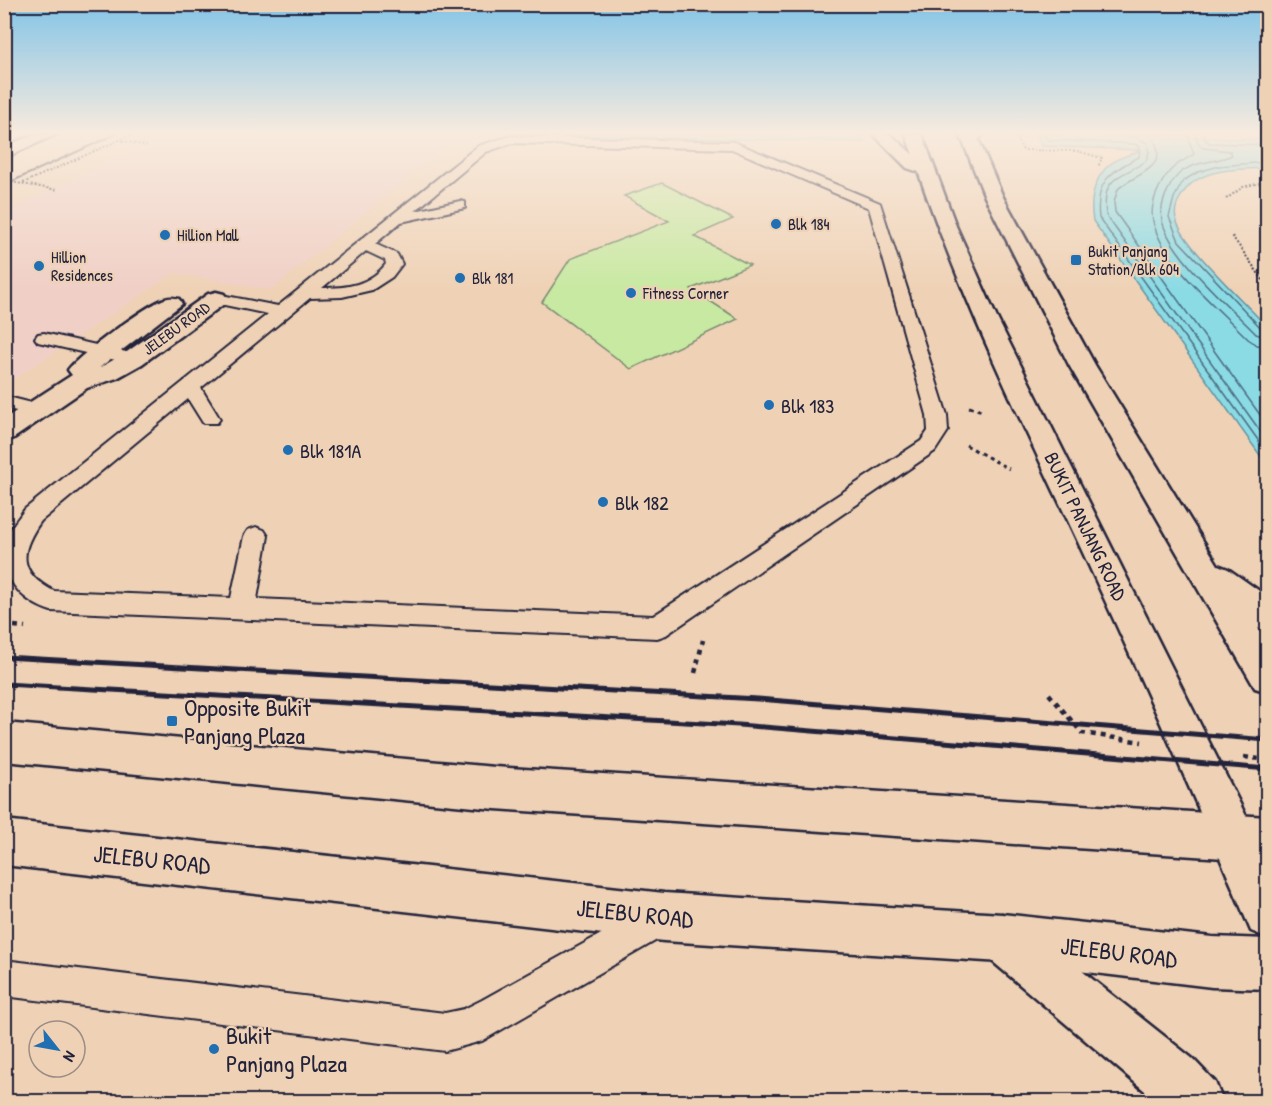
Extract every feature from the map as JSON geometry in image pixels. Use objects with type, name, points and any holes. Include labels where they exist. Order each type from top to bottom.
[{"type":"main road","name":"BUKIT PANJANG ROAD","points":[[932,186],[989,326],[1196,751],[1251,838],[1268,914]]},
{"type":"main road","points":[[994,186],[1045,298],[1132,451],[1268,676]]},
{"type":"main road","name":"JELEBU ROAD","points":[[78,382],[81,368],[178,299],[198,295],[216,299]]},
{"type":"main road","name":"JELEBU ROAD","points":[[4,432],[78,382],[108,373],[133,359],[216,299]]},
{"type":"main road","points":[[1201,566],[1268,617]]},
{"type":"main road","points":[[4,742],[495,788],[1251,838]]},
{"type":"main road","name":"JELEBU ROAD","points":[[4,842],[664,917],[1002,938],[1212,962],[1268,964]]},
{"type":"main road","points":[[1002,938],[1174,1078],[1195,1101]]},
{"type":"lane","points":[[437,186],[33,514],[19,532],[12,551],[13,566],[31,592],[51,601],[657,627],[912,458],[928,446],[938,431],[934,402],[875,206],[827,186]]},
{"type":"lane","points":[[396,219],[460,205]]},
{"type":"lane","points":[[305,293],[354,291],[372,285],[388,274],[394,264],[392,257],[364,245]]},
{"type":"lane","points":[[216,299],[281,312]]},
{"type":"lane","points":[[44,338],[133,359]]},
{"type":"lane","points":[[190,386],[210,419]]},
{"type":"lane","points":[[4,402],[37,410]]},
{"type":"lane","points":[[242,609],[256,536]]},
{"type":"lane","points":[[4,978],[444,1032],[468,1027],[486,1018],[554,982],[664,917]]},
{"type":"path","points":[[36,186],[58,190]]},
{"type":"path","points":[[1226,200],[1243,187],[1249,186]]},
{"type":"path","points":[[1232,236],[1268,287]]},
{"type":"path","points":[[966,406],[983,411]]},
{"type":"path","points":[[938,431],[1010,469]]},
{"type":"path","points":[[695,673],[704,640]]},
{"type":"path","points":[[1049,694],[1082,732]]},
{"type":"shaded area","name":"Hillion Mall","points":[[60,186],[399,186],[271,290],[174,273],[5,385],[4,212]]},
{"type":"green space","points":[[654,186],[667,186],[733,219],[694,236],[750,265],[691,289],[738,319],[631,369],[542,302],[570,259],[669,221],[624,196]]},
{"type":"water","points":[[1095,186],[1190,186],[1176,207],[1176,219],[1181,230],[1202,259],[1267,327],[1267,465],[1093,221],[1092,203]]},
{"type":"railway","points":[[4,657],[758,699],[1268,740]]},
{"type":"railway","points":[[4,684],[739,725],[1268,769]]},
{"type":"place","name":"Blk 184","points":[[776,224]]},
{"type":"place","name":"Hillion Mall","points":[[165,235]]},
{"type":"place","name":"Bukit Panjang Station/Blk 604","points":[[1076,260]]},
{"type":"place","name":"Hillion Residences","points":[[39,266]]},
{"type":"place","name":"Blk 181","points":[[460,278]]},
{"type":"place","name":"Fitness Corner","points":[[631,293]]},
{"type":"place","name":"Blk 183","points":[[769,405]]},
{"type":"place","name":"Blk 181A","points":[[288,450]]},
{"type":"place","name":"Blk 182","points":[[603,502]]},
{"type":"place","name":"Opposite Bukit Panjang Plaza","points":[[172,721]]},
{"type":"place","name":"Bukit Panjang Plaza","points":[[214,1049]]}]
